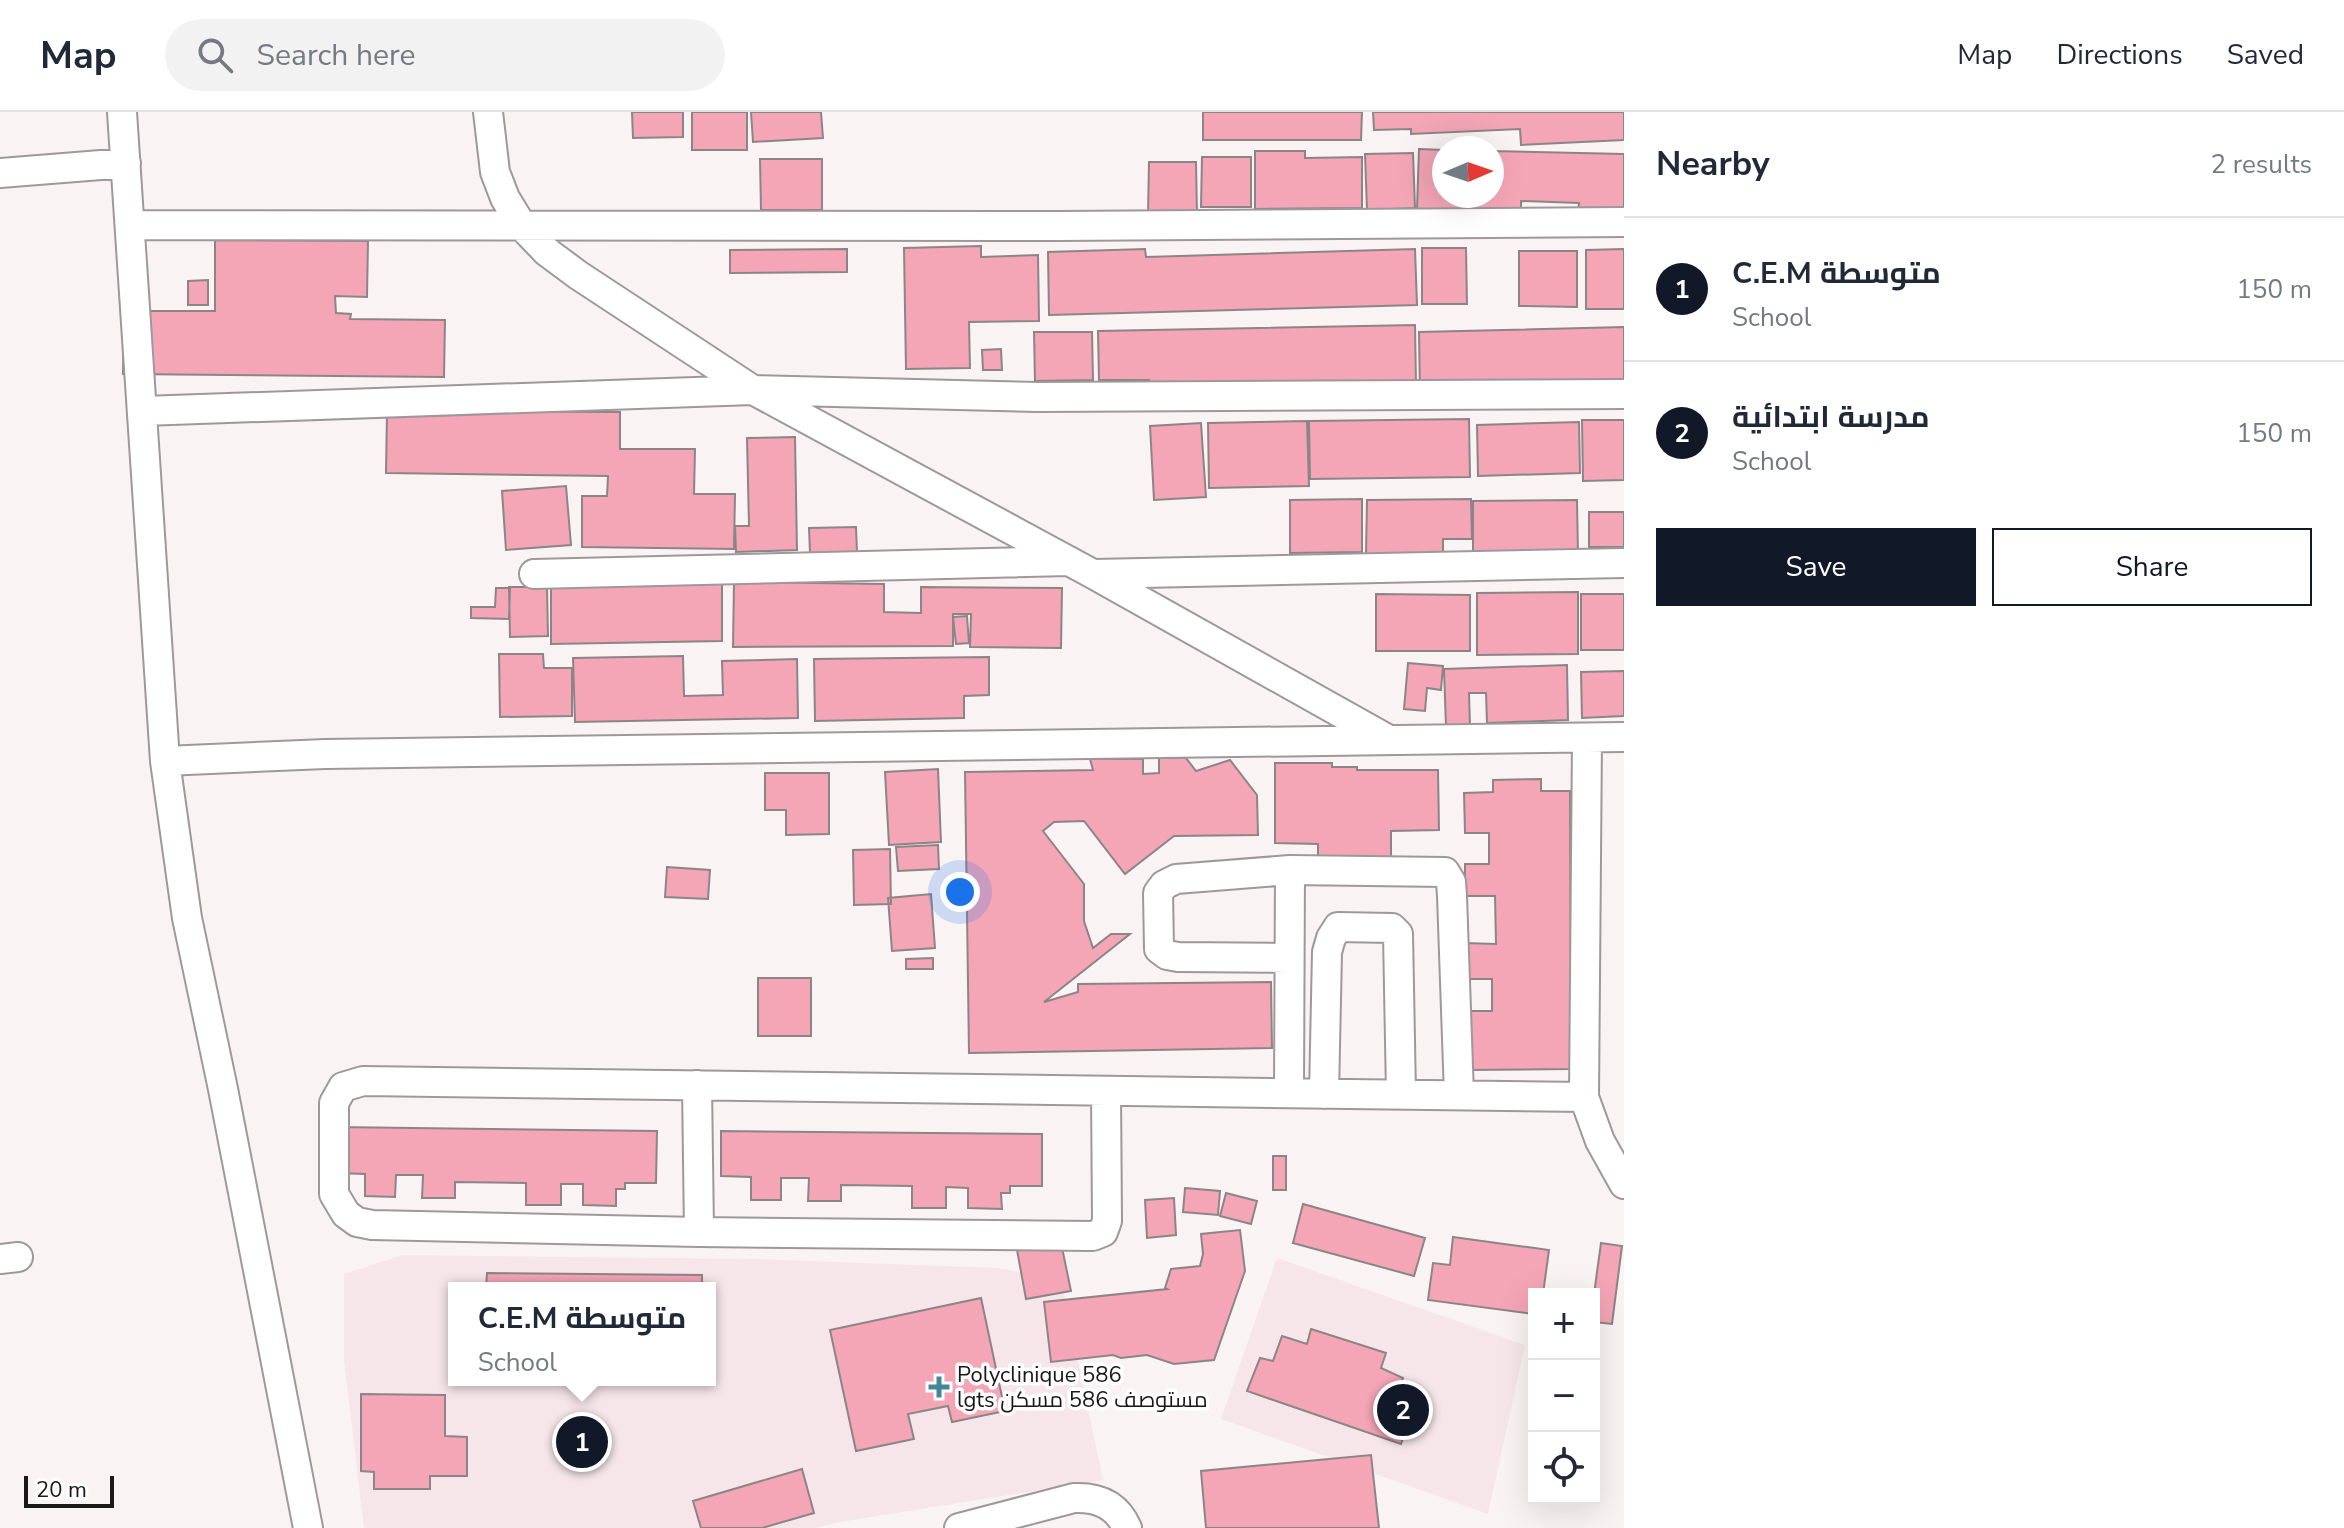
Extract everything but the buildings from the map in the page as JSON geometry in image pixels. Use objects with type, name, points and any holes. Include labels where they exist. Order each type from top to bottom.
[{"type":"street","points":[[122,112],[165,761],[187,918],[308,1528]]},
{"type":"street","points":[[488,112],[495,172],[505,198],[522,226],[547,252],[578,275],[753,390],[1082,568],[1390,741]]},
{"type":"street","points":[[0,173],[126,163]]},
{"type":"street","points":[[131,225],[1073,226],[1624,222]]},
{"type":"street","points":[[143,411],[753,390],[1038,397],[1624,394]]},
{"type":"street","points":[[534,574],[1624,563]]},
{"type":"street","points":[[165,761],[325,754],[1624,737]]},
{"type":"street","points":[[1587,738],[1584,1097],[1600,1141],[1624,1184]]},
{"type":"street","points":[[1289,958],[1167,955],[1159,949],[1158,893],[1164,885],[1176,879],[1290,870],[1445,872],[1451,882],[1452,896],[1459,1095]]},
{"type":"street","points":[[1289,1093],[1290,870]]},
{"type":"street","points":[[1324,1094],[1327,952],[1338,927],[1392,928],[1398,934],[1401,1094]]},
{"type":"street","points":[[1106,1091],[1107,1221],[1103,1232],[1093,1236],[372,1225],[357,1222],[346,1214],[334,1194],[334,1103],[343,1087],[363,1081],[1584,1097]]},
{"type":"street","points":[[697,1085],[699,1232]]},
{"type":"street","points":[[959,1528],[1088,1497],[1114,1509],[1127,1528]]},
{"type":"shaded area","points":[[402,1255],[756,1259],[999,1268],[1040,1276],[1064,1294],[1103,1480],[815,1528],[364,1528],[344,1360],[344,1274]]},
{"type":"shaded area","points":[[1277,1258],[1525,1345],[1488,1514],[1221,1419]]},
{"type":"place","name":"Polyclinique 586 lgts مستوصف 586 مسكن","points":[[939,1387]]},
{"type":"place","name":"مدرسة ابتدائية","points":[[1403,1410]]},
{"type":"place","name":"C.E.M متوسطة","points":[[582,1442]]}]
